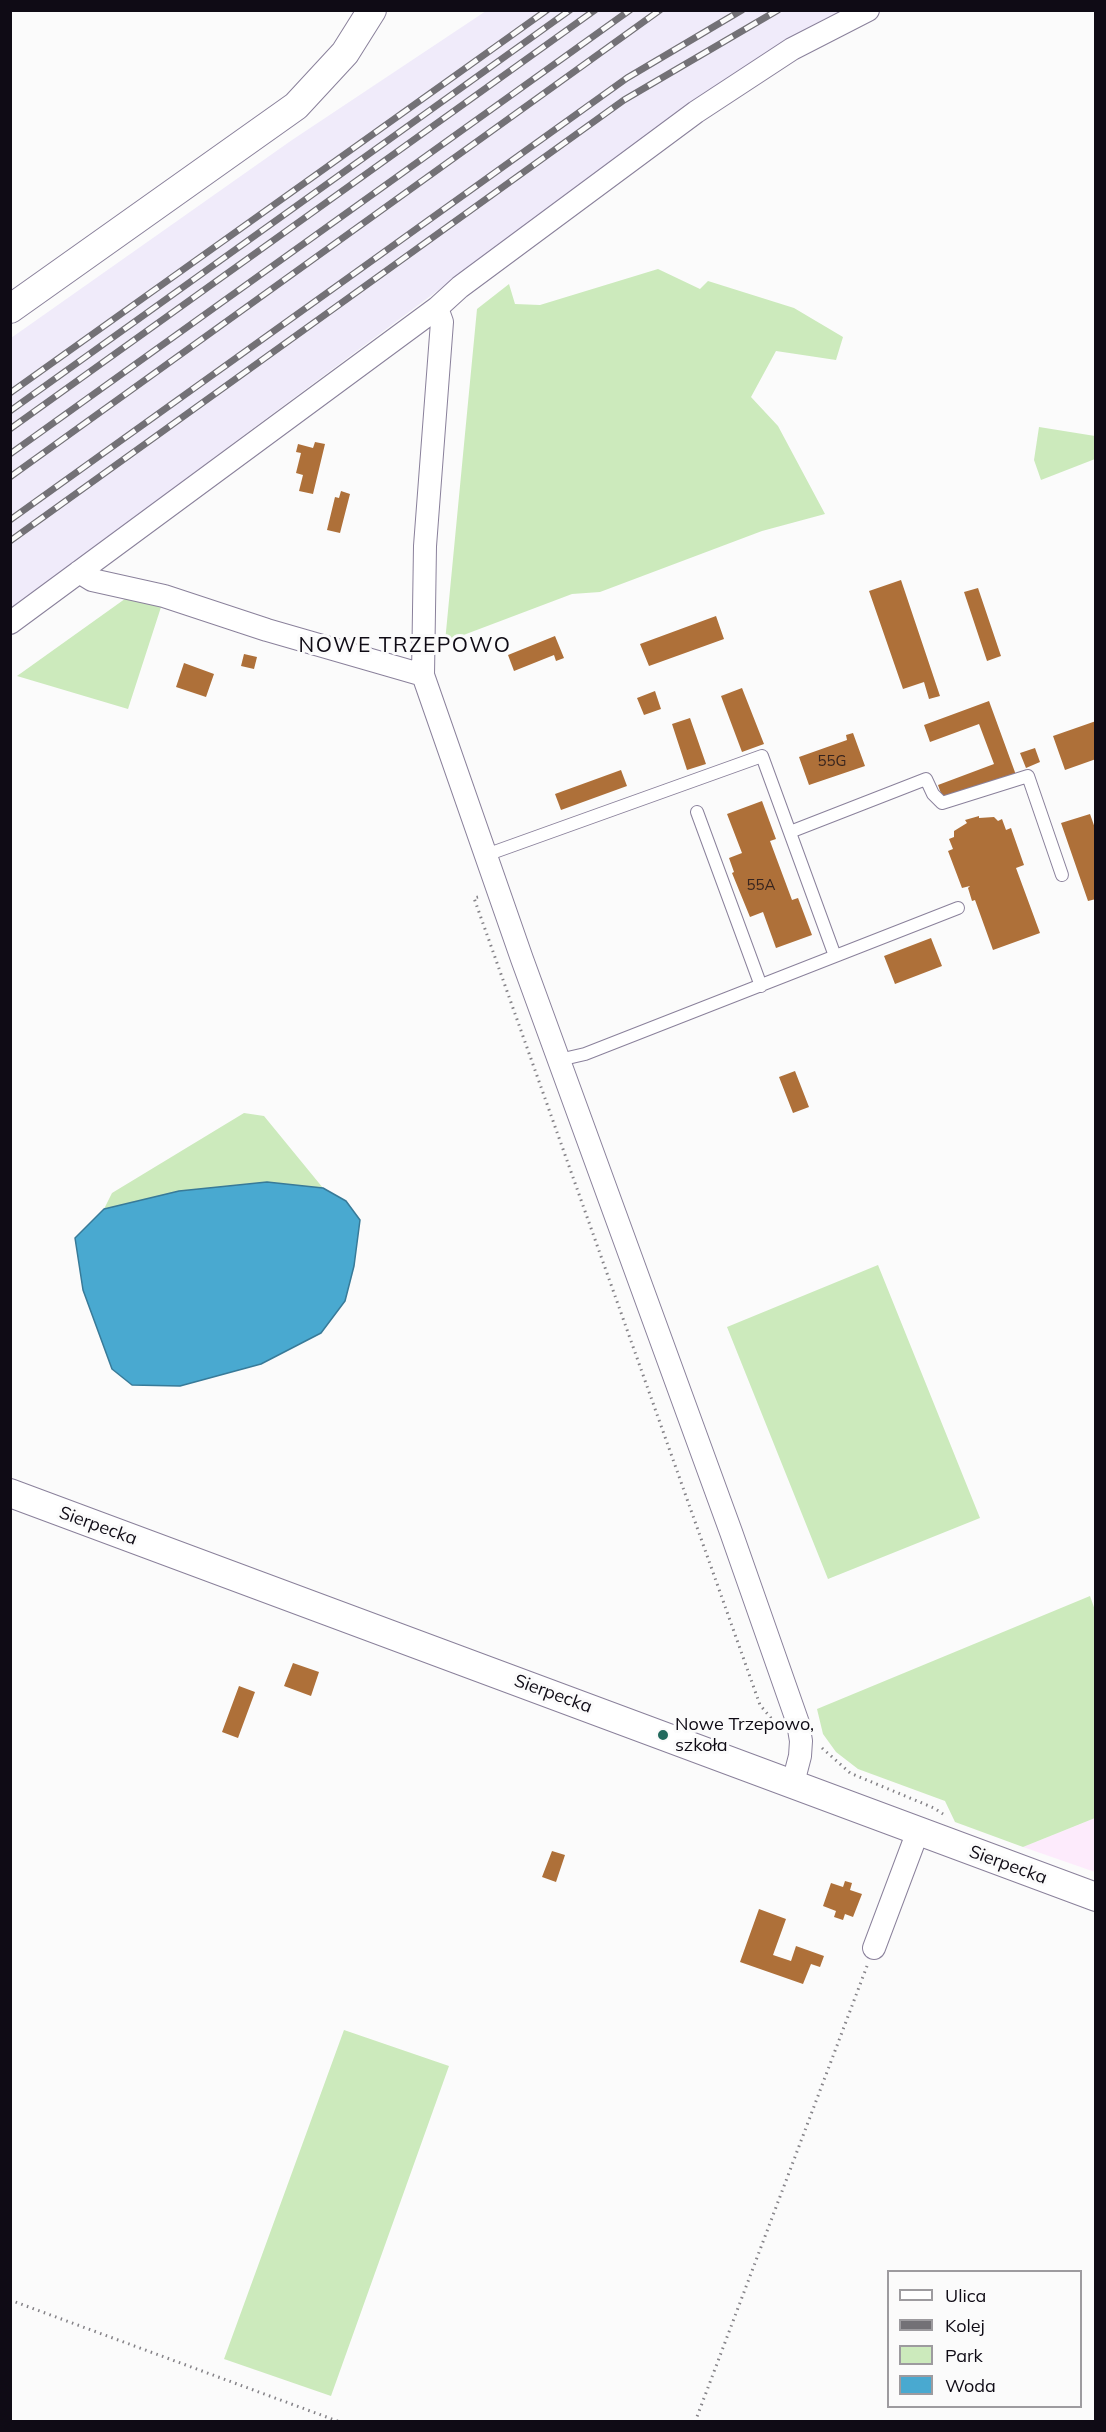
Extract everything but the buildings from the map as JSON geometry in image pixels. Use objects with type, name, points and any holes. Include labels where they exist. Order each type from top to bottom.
[{"type":"street","points":[[10,309],[296,106],[345,53],[372,10]]},
{"type":"street","points":[[10,623],[705,106],[792,49],[868,10]]},
{"type":"street","points":[[436,308],[442,322],[425,546],[423,675],[798,1723],[800,1748],[793,1783]]},
{"type":"street","points":[[79,572],[92,580],[164,596],[267,630],[423,675]]},
{"type":"street","name":"Sierpecka","points":[[10,1493],[1095,1897]]},
{"type":"street","points":[[874,1948],[918,1831]]},
{"type":"lane","points":[[486,855],[762,756],[835,956]]},
{"type":"lane","points":[[790,832],[926,779],[933,794],[942,803],[1028,776],[1062,875]]},
{"type":"lane","points":[[697,812],[761,986]]},
{"type":"lane","points":[[559,1060],[585,1054],[958,908]]},
{"type":"path","points":[[820,1746],[850,1773],[934,1808],[943,1813],[948,1822]]},
{"type":"path","points":[[695,2421],[874,1948]]},
{"type":"path","points":[[10,2300],[340,2421]]},
{"type":"shaded area","points":[[486,11],[844,11],[761,56],[673,115],[11,609],[11,338],[292,140]]},
{"type":"shaded area","points":[[1095,1818],[1095,1872],[1023,1847]]},
{"type":"green space","points":[[658,269],[700,289],[708,281],[794,308],[843,337],[836,360],[776,351],[751,397],[778,426],[825,514],[762,531],[600,592],[572,594],[445,642],[477,309],[509,284],[515,304],[540,305]]},
{"type":"green space","points":[[1039,427],[1095,436],[1095,459],[1041,480],[1034,460]]},
{"type":"green space","points":[[129,596],[162,604],[128,709],[17,676]]},
{"type":"green space","points":[[244,1113],[264,1116],[323,1188],[267,1182],[179,1191],[104,1209],[112,1193]]},
{"type":"green space","points":[[878,1265],[980,1518],[828,1579],[727,1327]]},
{"type":"green space","points":[[1090,1596],[1096,1613],[1095,1818],[1023,1847],[955,1822],[945,1801],[858,1769],[836,1752],[823,1734],[817,1709]]},
{"type":"green space","points":[[344,2030],[449,2066],[331,2396],[224,2359]]},
{"type":"water","points":[[267,1182],[323,1188],[346,1201],[360,1220],[354,1266],[345,1301],[321,1333],[261,1364],[180,1386],[132,1385],[112,1369],[83,1290],[75,1238],[104,1209],[179,1191]]},
{"type":"railway","points":[[10,393],[547,10]]},
{"type":"railway","points":[[10,411],[570,10]]},
{"type":"railway","points":[[10,429],[595,10]]},
{"type":"railway","points":[[10,454],[630,10]]},
{"type":"railway","points":[[10,477],[660,10]]},
{"type":"railway","points":[[10,520],[627,78],[742,10]]},
{"type":"railway","points":[[10,541],[624,100],[778,10]]},
{"type":"place","name":"Nowe Trzepowo, szkoła","points":[[663,1735]]},
{"type":"district","name":"NOWE TRZEPOWO","points":[[405,646]]}]
